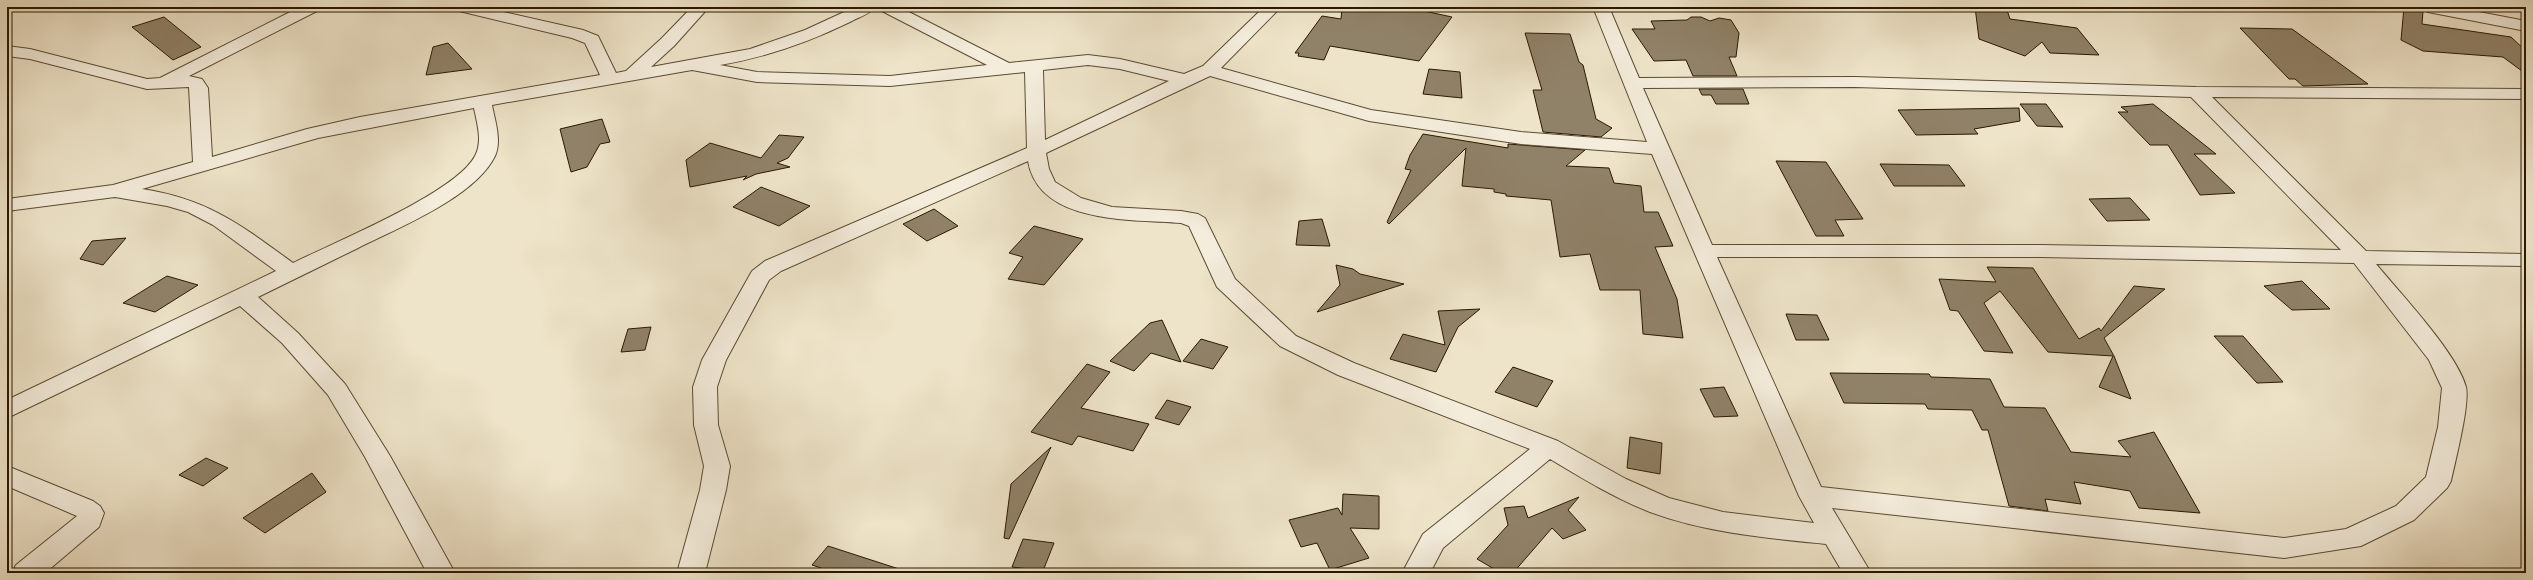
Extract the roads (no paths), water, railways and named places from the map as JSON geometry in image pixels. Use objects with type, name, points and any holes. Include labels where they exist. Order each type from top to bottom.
[{"type":"street","points":[[163,82],[313,7]]},
{"type":"street","points":[[461,7],[577,34],[592,40],[610,78]]},
{"type":"street","points":[[633,73],[668,42],[701,7]]},
{"type":"street","points":[[7,206],[115,191],[314,133],[360,123],[482,102],[633,73],[693,64],[785,46],[819,32],[867,7]]},
{"type":"street","points":[[886,7],[1003,67]]},
{"type":"street","points":[[691,573],[714,490],[717,466],[706,424],[705,387],[714,360],[760,276],[773,266],[1036,151],[1209,70],[1273,7]]},
{"type":"street","points":[[1601,7],[1659,149],[1812,496],[1857,573]]},
{"type":"street","points":[[2428,7],[2526,26]]},
{"type":"street","points":[[7,51],[30,54],[134,82],[147,84],[190,81],[196,83],[199,88],[203,166]]},
{"type":"street","points":[[693,64],[757,77],[890,81],[1003,67],[1088,60],[1120,64],[1186,80]]},
{"type":"street","points":[[1034,64],[1036,151],[1043,179],[1053,191],[1084,207],[1113,213],[1182,217],[1198,222],[1225,282],[1253,310],[1288,340],[1346,369],[1549,447],[1622,488],[1660,506],[1708,519],[1834,535]]},
{"type":"street","points":[[1209,70],[1369,115],[1521,138],[1659,149]]},
{"type":"street","points":[[1633,83],[1855,82],[2196,92],[2526,94]]},
{"type":"street","points":[[1812,496],[2284,548],[2351,539],[2405,513],[2438,481],[2450,428],[2454,388],[2439,357],[2359,256],[2196,92]]},
{"type":"street","points":[[7,410],[244,297],[291,272],[421,209],[460,183],[480,163],[488,146],[482,102]]},
{"type":"street","points":[[115,191],[167,200],[194,208],[226,224],[291,272]]},
{"type":"street","points":[[1704,252],[2032,251],[2526,260]]},
{"type":"street","points":[[244,297],[290,338],[337,390],[377,456],[441,573]]},
{"type":"street","points":[[1416,573],[1433,541],[1549,447]]},
{"type":"street","points":[[7,475],[84,508],[91,513],[90,520],[26,573]]}]
